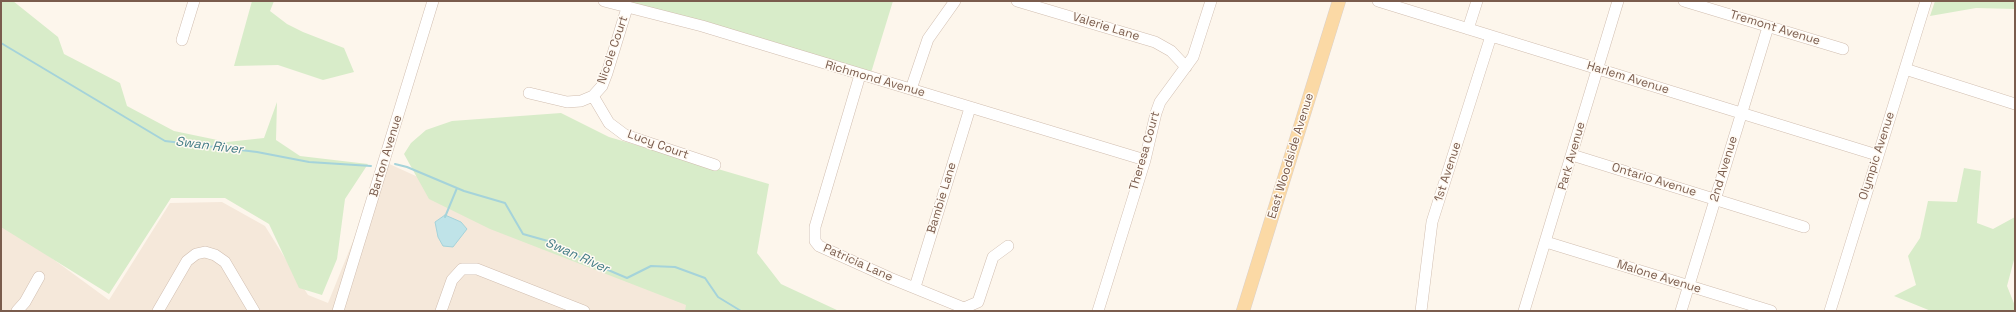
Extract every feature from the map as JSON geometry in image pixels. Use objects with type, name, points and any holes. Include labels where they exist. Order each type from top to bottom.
[{"type":"main road","name":"East Woodside Avenue","points":[[1243,311],[1339,1]]},
{"type":"street","points":[[182,40],[194,1]]},
{"type":"street","name":"Barton Avenue","points":[[338,311],[433,1]]},
{"type":"street","name":"Richmond Avenue","points":[[604,1],[702,26],[1145,160]]},
{"type":"street","points":[[911,89],[928,39],[955,1]]},
{"type":"street","name":"Valerie Lane","points":[[1017,1],[1159,43],[1171,51],[1186,67]]},
{"type":"street","name":"Theresa Court","points":[[1098,311],[1145,160],[1160,102],[1193,57],[1212,1]]},
{"type":"street","name":"Harlem Avenue","points":[[1378,1],[1877,155]]},
{"type":"street","points":[[1468,29],[1477,1]]},
{"type":"street","name":"Park Avenue","points":[[1524,311],[1618,1]]},
{"type":"street","name":"Tremont Avenue","points":[[1684,1],[1843,49]]},
{"type":"street","name":"Olympic Avenue","points":[[1830,311],[1877,155],[1906,69],[1926,1]]},
{"type":"street","name":"Nicole Court","points":[[529,93],[567,102],[581,101],[593,96],[602,86],[608,73],[627,8]]},
{"type":"street","name":"2nd Avenue","points":[[1681,311],[1768,27]]},
{"type":"street","name":"1st Avenue","points":[[1421,311],[1432,222],[1491,36]]},
{"type":"street","points":[[1906,69],[2015,104]]},
{"type":"street","name":"Patricia Lane","points":[[860,75],[815,227],[815,241],[819,246],[915,287],[955,306],[964,308],[973,306],[978,302],[982,296],[993,257],[1008,246]]},
{"type":"street","name":"Lucy Court","points":[[593,96],[610,123],[625,134],[715,166]]},
{"type":"street","name":"Bambie Lane","points":[[915,287],[970,108]]},
{"type":"street","name":"Ontario Avenue","points":[[1572,155],[1804,227]]},
{"type":"street","name":"Malone Avenue","points":[[1546,242],[1771,311]]},
{"type":"street","points":[[158,311],[187,261],[196,254],[205,252],[215,255],[225,262],[254,311]]},
{"type":"street","points":[[441,311],[452,280],[462,269],[477,269],[584,311]]},
{"type":"street","points":[[18,311],[25,302],[39,277]]},
{"type":"shaded area","points":[[385,162],[713,311],[1,311],[1,221],[109,300],[170,203],[222,202],[265,226],[308,295],[328,303]]},
{"type":"green space","points":[[1,1],[13,1],[58,37],[64,54],[120,83],[127,106],[174,131],[227,142],[264,138],[277,102],[276,140],[300,156],[368,164],[345,199],[337,259],[322,295],[299,288],[269,224],[225,198],[171,198],[109,294],[1,227]]},
{"type":"green space","points":[[252,1],[274,1],[270,11],[287,24],[344,48],[354,72],[323,80],[278,65],[234,66]]},
{"type":"green space","points":[[618,1],[893,1],[870,76]]},
{"type":"green space","points":[[1935,1],[2015,1],[2015,9],[1976,8],[1930,16]]},
{"type":"green space","points":[[561,113],[609,137],[769,184],[757,253],[781,284],[839,311],[685,311],[686,305],[490,229],[429,199],[404,154],[411,143],[426,130],[452,121]]},
{"type":"green space","points":[[1964,168],[1981,171],[1977,223],[1993,229],[2015,217],[2015,256],[2007,286],[2015,306],[2015,311],[1931,311],[1894,296],[1916,285],[1908,256],[1920,238],[1928,201],[1957,202]]},
{"type":"water","points":[[445,215],[461,222],[467,229],[453,247],[443,246],[438,237],[435,222]]},
{"type":"waterway","name":"Swan River","points":[[1,43],[165,141],[257,152],[309,162],[371,166]]},
{"type":"waterway","name":"Swan River","points":[[395,164],[407,167],[464,191],[505,203],[523,234],[555,243],[587,261],[627,278],[651,266],[675,267],[705,278],[718,297],[741,311]]},
{"type":"waterway","points":[[445,217],[457,188]]}]
